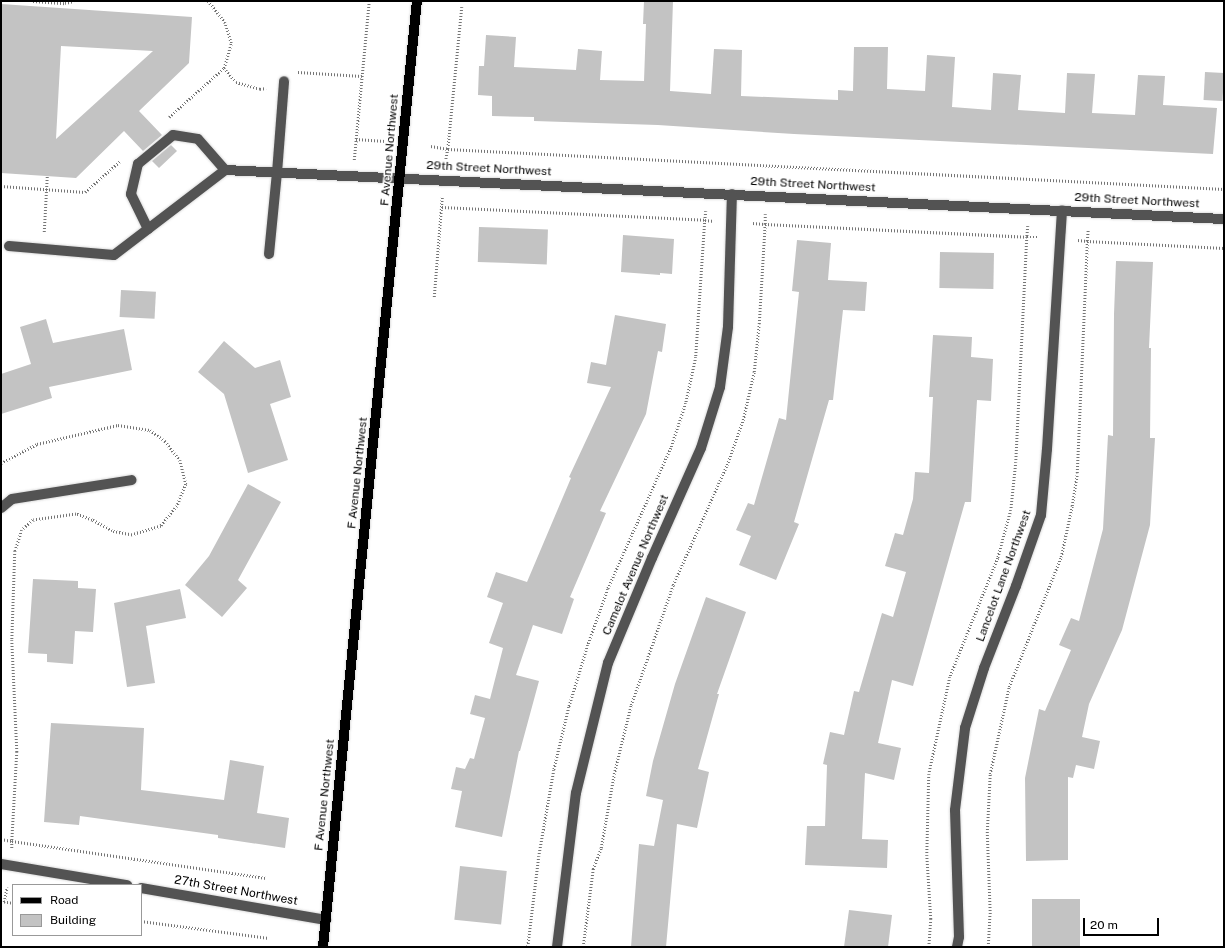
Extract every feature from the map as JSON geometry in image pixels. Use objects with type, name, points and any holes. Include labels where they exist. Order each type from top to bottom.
[{"type":"main road","name":"F Avenue Northwest","points":[[323,947],[417,1]]},
{"type":"street","points":[[269,254],[284,80]]},
{"type":"street","points":[[9,246],[114,255],[148,229],[225,170],[198,139],[173,135],[138,164],[131,194],[148,229]]},
{"type":"street","name":"29th Street Northwest","points":[[225,170],[1224,219]]},
{"type":"street","name":"Camelot Avenue Northwest","points":[[557,947],[576,793],[608,663],[652,558],[701,448],[720,387],[728,327],[732,194]]},
{"type":"street","name":"Lancelot Lane Northwest","points":[[957,947],[959,937],[955,810],[965,728],[984,668],[1016,586],[1041,514],[1048,450],[1062,210]]},
{"type":"street","points":[[1,508],[12,499],[132,480]]},
{"type":"street","points":[[1,864],[121,884]]},
{"type":"street","name":"27th Street Northwest","points":[[142,888],[326,920]]},
{"type":"path","points":[[33,1],[65,3],[74,1]]},
{"type":"path","points":[[166,120],[224,68],[231,43],[225,23],[208,1]]},
{"type":"path","points":[[352,176],[369,1]]},
{"type":"path","points":[[446,158],[462,6]]},
{"type":"path","points":[[356,139],[391,142]]},
{"type":"path","points":[[431,146],[1224,189]]},
{"type":"path","points":[[1,186],[85,192],[126,156]]},
{"type":"path","points":[[43,249],[47,176]]},
{"type":"path","points":[[434,297],[443,193]]},
{"type":"path","points":[[442,207],[706,220],[696,357],[686,402],[671,448],[608,589],[588,645],[569,707],[544,825],[528,947]]},
{"type":"path","points":[[583,947],[593,869],[600,848],[614,774],[631,705],[673,585],[727,465],[743,420],[754,372],[760,324],[765,224],[1028,237],[1016,462],[1011,510],[998,558],[950,677],[929,774],[927,855],[931,918],[929,947]]},
{"type":"path","points":[[988,947],[990,914],[987,833],[990,774],[1009,687],[1061,557],[1072,506],[1077,473],[1088,241],[1224,248]]},
{"type":"path","points":[[1,463],[37,444],[118,425],[150,430],[165,441],[180,460],[186,484],[177,506],[161,526],[132,536],[112,531],[76,514],[33,520],[22,530],[15,551],[12,633],[17,752],[11,854]]},
{"type":"path","points":[[1,839],[266,878]]},
{"type":"path","points":[[7,887],[2,902],[12,903]]},
{"type":"path","points":[[142,921],[269,938]]},
{"type":"building","points":[[644,1],[673,1],[670,91],[711,94],[714,49],[742,50],[741,96],[838,100],[838,90],[853,91],[854,47],[888,47],[887,89],[925,91],[927,55],[955,57],[952,107],[991,110],[993,73],[1021,75],[1018,110],[1065,113],[1067,73],[1095,74],[1092,113],[1135,115],[1138,75],[1165,76],[1163,105],[1217,108],[1213,154],[794,134],[658,125],[534,121],[534,117],[492,116],[492,96],[478,95],[479,66],[484,66],[486,35],[516,37],[514,67],[576,70],[578,49],[602,51],[600,80],[644,81],[646,24],[643,24]]},
{"type":"building","points":[[1,4],[192,17],[189,63],[139,111],[162,135],[143,151],[124,131],[76,178],[1,173]],"holes":[[[61,46],[153,51],[56,139]]]},
{"type":"building","points":[[1205,72],[1224,73],[1223,101],[1204,100]]},
{"type":"building","points":[[171,145],[177,151],[159,168],[152,161]]},
{"type":"building","points":[[479,227],[548,229],[547,264],[478,262]]},
{"type":"building","points":[[623,235],[674,239],[672,274],[660,273],[660,275],[621,272]]},
{"type":"building","points":[[797,240],[831,243],[828,280],[867,282],[865,311],[843,310],[833,400],[829,400],[794,522],[799,524],[776,580],[739,565],[751,536],[736,530],[748,503],[754,505],[779,418],[786,420],[799,292],[792,291]]},
{"type":"building","points":[[940,252],[994,253],[993,289],[939,288]]},
{"type":"building","points":[[1116,261],[1153,262],[1149,348],[1151,348],[1150,438],[1155,438],[1150,525],[1122,630],[1089,704],[1082,737],[1100,741],[1094,769],[1076,765],[1073,778],[1068,777],[1068,860],[1026,861],[1025,778],[1039,709],[1045,711],[1071,650],[1059,645],[1071,618],[1079,621],[1103,529],[1108,435],[1113,436]]},
{"type":"building","points":[[121,290],[156,292],[155,319],[120,317]]},
{"type":"building","points":[[615,315],[666,324],[662,352],[658,351],[646,414],[600,511],[606,513],[570,597],[574,599],[562,634],[533,625],[516,675],[539,681],[519,751],[502,837],[455,827],[462,791],[451,789],[456,767],[465,769],[470,758],[474,759],[485,718],[470,714],[475,695],[490,699],[503,648],[489,643],[503,603],[487,597],[496,572],[527,582],[571,478],[569,477],[611,387],[587,383],[591,362],[606,365]]},
{"type":"building","points":[[46,319],[53,343],[124,329],[132,370],[49,387],[52,398],[1,414],[1,374],[31,364],[20,327]]},
{"type":"building","points":[[933,335],[972,337],[971,357],[993,359],[991,401],[977,400],[971,502],[965,502],[913,686],[892,680],[878,743],[901,748],[894,780],[865,773],[862,839],[888,840],[887,868],[805,865],[807,826],[825,826],[827,765],[823,764],[830,732],[844,735],[854,691],[859,692],[882,613],[893,617],[906,572],[885,566],[895,533],[903,535],[913,499],[915,472],[929,473],[933,397],[929,397]]},
{"type":"building","points":[[224,341],[255,368],[280,360],[291,397],[270,404],[288,460],[248,473],[224,394],[198,372]]},
{"type":"building","points":[[248,484],[281,502],[238,580],[247,588],[222,617],[185,585],[209,556]]},
{"type":"building","points":[[33,579],[78,581],[78,588],[96,589],[93,632],[75,631],[73,664],[47,662],[47,654],[28,653]]},
{"type":"building","points":[[180,589],[186,618],[146,626],[155,683],[127,687],[114,603]]},
{"type":"building","points":[[706,597],[746,612],[717,694],[719,694],[698,769],[709,772],[697,828],[677,824],[666,947],[631,947],[639,844],[654,846],[663,800],[646,796],[653,761],[675,684]]},
{"type":"building","points":[[51,723],[144,728],[141,790],[224,800],[230,760],[264,766],[257,813],[289,818],[285,848],[218,838],[218,835],[80,816],[79,825],[44,822]]},
{"type":"building","points":[[460,866],[507,871],[501,925],[454,920]]},
{"type":"building","points":[[1032,899],[1080,899],[1080,947],[1032,947]]},
{"type":"building","points":[[849,910],[892,915],[888,947],[844,947]]}]
